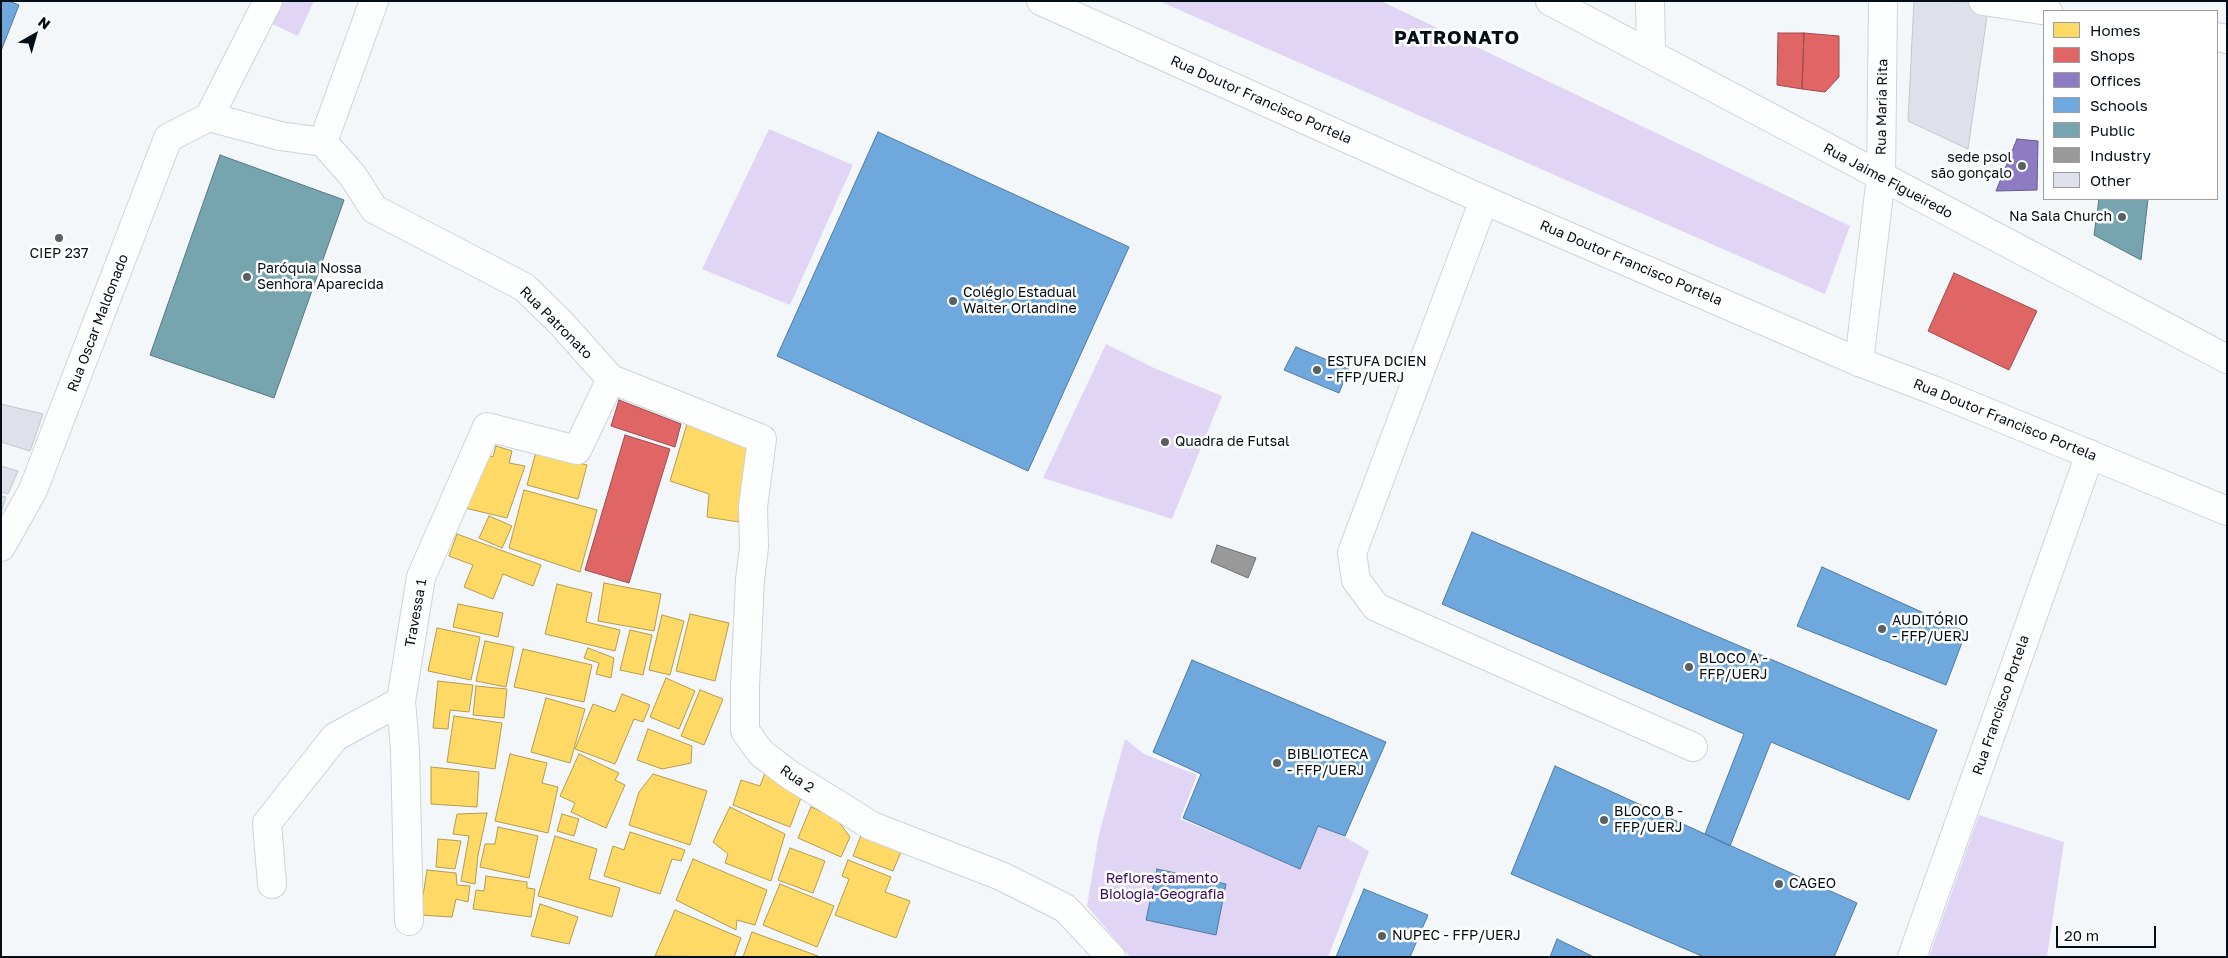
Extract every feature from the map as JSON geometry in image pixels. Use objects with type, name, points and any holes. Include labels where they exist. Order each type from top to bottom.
[{"type":"street","points":[[268,1],[209,117],[280,136],[323,142],[374,1]]},
{"type":"street","name":"Rua Doutor Francisco Portela","points":[[1042,1],[1484,200],[1859,362],[2227,511]]},
{"type":"street","name":"Rua Jaime Figueiredo","points":[[1550,1],[2227,359]]},
{"type":"street","points":[[1650,1],[1651,54]]},
{"type":"street","name":"Rua Maria Rita","points":[[1859,362],[1881,177],[1883,1]]},
{"type":"street","points":[[1983,1],[2043,10]]},
{"type":"street","name":"Rua Oscar Maldonado","points":[[1,547],[36,481],[168,138],[209,117]]},
{"type":"street","name":"Rua Patronato","points":[[323,142],[353,176],[374,209],[524,287],[561,323],[611,379],[762,439]]},
{"type":"street","points":[[1484,200],[1352,553],[1356,580],[1376,607],[1693,748]]},
{"type":"street","name":"Travessa 1","points":[[409,922],[405,750],[401,701],[421,577],[487,427],[577,450],[611,379]]},
{"type":"street","name":"Rua 2","points":[[762,439],[752,507],[754,547],[745,686],[746,731],[761,753],[790,775],[872,826],[1001,876],[1065,908],[1111,957]]},
{"type":"street","name":"Rua Francisco Portela","points":[[1912,957],[2090,454]]},
{"type":"street","points":[[272,884],[267,823],[335,737],[401,701]]},
{"type":"green space","points":[[280,1],[314,1],[298,36],[270,23]]},
{"type":"green space","points":[[1159,1],[1381,1],[1850,226],[1825,294]]},
{"type":"green space","points":[[769,129],[853,165],[790,305],[702,269]]},
{"type":"green space","points":[[1106,344],[1154,368],[1222,396],[1172,519],[1043,478]]},
{"type":"green space","name":"Reflorestamento Biologia-Geografia","points":[[1125,739],[1144,754],[1197,775],[1180,819],[1299,868],[1316,825],[1343,836],[1369,851],[1328,957],[1130,957],[1087,906],[1099,834]]},
{"type":"green space","points":[[1979,815],[2064,842],[2047,957],[1929,957]]},
{"type":"building: Homes","points":[[687,424],[754,449],[745,523],[707,517],[709,494],[670,481]]},
{"type":"building: Homes","points":[[496,446],[512,451],[509,463],[525,466],[507,518],[465,508],[485,454],[493,457]]},
{"type":"building: Homes","points":[[536,452],[587,465],[578,499],[527,485]]},
{"type":"building: Homes","points":[[524,490],[597,510],[580,572],[509,548]]},
{"type":"building: Homes","points":[[489,516],[512,526],[502,548],[479,538]]},
{"type":"building: Homes","points":[[457,534],[541,565],[533,586],[503,574],[493,599],[464,587],[473,565],[449,556]]},
{"type":"building: Homes","points":[[604,583],[661,594],[654,631],[598,621]]},
{"type":"building: Homes","points":[[557,584],[592,593],[586,622],[620,630],[615,651],[545,634]]},
{"type":"building: Homes","points":[[458,604],[503,613],[498,637],[453,627]]},
{"type":"building: Homes","points":[[690,614],[729,623],[715,681],[676,671]]},
{"type":"building: Homes","points":[[662,615],[684,621],[670,675],[649,670]]},
{"type":"building: Homes","points":[[437,628],[480,637],[471,680],[428,671]]},
{"type":"building: Homes","points":[[630,630],[652,635],[643,675],[620,670]]},
{"type":"building: Homes","points":[[485,641],[514,647],[506,687],[476,681]]},
{"type":"building: Homes","points":[[588,648],[614,658],[611,678],[596,674],[599,663],[584,658]]},
{"type":"building: Homes","points":[[523,649],[592,665],[584,702],[514,687]]},
{"type":"building: Homes","points":[[666,678],[695,691],[679,729],[650,717]]},
{"type":"building: Homes","points":[[438,681],[473,685],[469,712],[450,710],[448,729],[433,728]]},
{"type":"building: Homes","points":[[476,686],[507,689],[504,718],[473,715]]},
{"type":"building: Homes","points":[[700,690],[723,699],[704,745],[681,736]]},
{"type":"building: Homes","points":[[622,694],[650,705],[643,722],[634,719],[615,764],[575,749],[593,704],[615,712]]},
{"type":"building: Homes","points":[[546,698],[585,709],[570,763],[531,752]]},
{"type":"building: Homes","points":[[454,716],[502,723],[495,769],[447,762]]},
{"type":"building: Homes","points":[[648,729],[692,746],[691,763],[662,769],[637,760]]},
{"type":"building: Homes","points":[[510,754],[547,763],[542,783],[558,787],[548,833],[495,821]]},
{"type":"building: Homes","points":[[579,754],[619,773],[615,780],[625,785],[606,828],[571,812],[575,803],[560,796]]},
{"type":"building: Homes","points":[[431,767],[479,772],[477,807],[431,804]]},
{"type":"building: Homes","points":[[765,773],[802,795],[790,827],[733,805],[741,780],[760,786]]},
{"type":"building: Homes","points":[[653,774],[707,791],[690,845],[629,825],[639,792]]},
{"type":"building: Homes","points":[[730,807],[785,834],[771,881],[725,863],[728,854],[713,842]]},
{"type":"building: Homes","points":[[811,807],[836,818],[850,837],[841,857],[798,838]]},
{"type":"building: Homes","points":[[487,813],[478,855],[475,884],[461,881],[469,836],[453,834],[457,814]]},
{"type":"building: Homes","points":[[562,814],[579,819],[574,836],[557,831]]},
{"type":"building: Homes","points":[[498,827],[538,836],[529,878],[480,867],[485,844],[495,844]]},
{"type":"building: Homes","points":[[863,830],[903,847],[893,871],[853,856]]},
{"type":"building: Homes","points":[[630,832],[685,850],[681,861],[672,859],[660,894],[604,876],[613,846],[624,850]]},
{"type":"building: Homes","points":[[555,836],[597,849],[589,879],[620,888],[612,917],[538,896]]},
{"type":"building: Homes","points":[[438,839],[461,841],[455,869],[436,867]]},
{"type":"building: Homes","points":[[790,848],[825,861],[813,893],[778,880]]},
{"type":"building: Homes","points":[[693,859],[767,890],[755,925],[737,920],[736,930],[676,900]]},
{"type":"building: Homes","points":[[848,860],[891,877],[885,892],[910,901],[896,938],[835,915],[849,879],[842,876]]},
{"type":"building: Homes","points":[[427,870],[456,873],[457,885],[470,886],[468,902],[456,899],[452,917],[420,915]]},
{"type":"building: Homes","points":[[486,876],[527,882],[527,888],[535,889],[531,917],[473,909],[476,890],[484,891]]},
{"type":"building: Homes","points":[[780,884],[834,906],[817,947],[763,925]]},
{"type":"building: Homes","points":[[540,904],[578,917],[569,944],[531,936]]},
{"type":"building: Homes","points":[[675,910],[741,938],[734,957],[655,956]]},
{"type":"building: Homes","points":[[752,932],[818,956],[818,957],[743,957]]},
{"type":"building: Shops","points":[[1778,33],[1804,33],[1802,89],[1777,85]]},
{"type":"building: Shops","points":[[1804,33],[1839,36],[1839,77],[1825,92],[1802,89]]},
{"type":"building: Shops","points":[[1954,273],[2037,311],[2009,370],[1928,331]]},
{"type":"building: Shops","points":[[619,400],[681,424],[675,447],[611,426]]},
{"type":"building: Shops","points":[[625,435],[670,449],[629,583],[585,570]]},
{"type":"building: Offices","name":"sede psol são gonçalo","points":[[2017,139],[2038,141],[2037,190],[1996,191]]},
{"type":"building: Schools","points":[[1,1],[9,1],[19,5],[1,51]]},
{"type":"building: Schools","name":"Colégio Estadual Walter Orlandine","points":[[878,132],[1129,247],[1028,471],[777,356]]},
{"type":"building: Schools","name":"ESTUFA DCIEN - FFP/UERJ","points":[[1296,347],[1349,369],[1339,393],[1284,370]]},
{"type":"building: Schools","name":"BLOCO A - FFP/UERJ","points":[[1472,532],[1937,730],[1909,800],[1771,742],[1730,846],[1705,834],[1744,734],[1442,604]]},
{"type":"building: Schools","name":"AUDITÓRIO - FFP/UERJ","points":[[1822,567],[1966,632],[1946,685],[1797,626]]},
{"type":"building: Schools","name":"BIBLIOTECA - FFP/UERJ","points":[[1192,660],[1386,742],[1345,836],[1318,826],[1300,869],[1183,818],[1201,774],[1153,752]]},
{"type":"building: Schools","name":"BLOCO B - FFP/UERJ","points":[[1555,766],[1857,903],[1834,957],[1704,957],[1511,874]]},
{"type":"building: Schools","points":[[1157,869],[1226,884],[1216,935],[1146,920]]},
{"type":"building: Schools","name":"NUPEC - FFP/UERJ","points":[[1364,889],[1428,915],[1410,957],[1336,957]]},
{"type":"building: Schools","points":[[1557,939],[1594,957],[1550,957]]},
{"type":"building: Public","name":"Paróquia Nossa Senhora Aparecida","points":[[220,155],[344,200],[274,398],[150,355]]},
{"type":"building: Public","name":"Na Sala Church","points":[[2099,200],[2148,200],[2141,260],[2094,235]]},
{"type":"building: Industry","points":[[1217,545],[1256,558],[1248,578],[1211,562]]},
{"type":"building: Other","points":[[1914,1],[1989,2],[1968,149],[1908,121]]},
{"type":"building: Other","points":[[1,404],[43,414],[30,451],[1,442]]},
{"type":"building: Other","points":[[1,466],[18,471],[8,494],[1,492]]},
{"type":"building: Other","points":[[1,496],[6,497],[1,513]]},
{"type":"place","name":"sede psol são gonçalo","points":[[2022,166]]},
{"type":"place","name":"Na Sala Church","points":[[2122,217]]},
{"type":"place","name":"CIEP 237","points":[[59,238]]},
{"type":"place","name":"Paróquia Nossa Senhora Aparecida","points":[[247,277]]},
{"type":"place","name":"Colégio Estadual Walter Orlandine","points":[[953,301]]},
{"type":"place","name":"ESTUFA DCIEN - FFP/UERJ","points":[[1317,370]]},
{"type":"place","name":"Quadra de Futsal","points":[[1165,442]]},
{"type":"place","name":"AUDITÓRIO - FFP/UERJ","points":[[1882,629]]},
{"type":"place","name":"BLOCO A - FFP/UERJ","points":[[1689,667]]},
{"type":"place","name":"BIBLIOTECA - FFP/UERJ","points":[[1277,763]]},
{"type":"place","name":"BLOCO B - FFP/UERJ","points":[[1604,820]]},
{"type":"place","name":"CAGEO","points":[[1779,884]]},
{"type":"place","name":"NUPEC - FFP/UERJ","points":[[1382,936]]},
{"type":"district","name":"PATRONATO","points":[[1457,38]]}]
